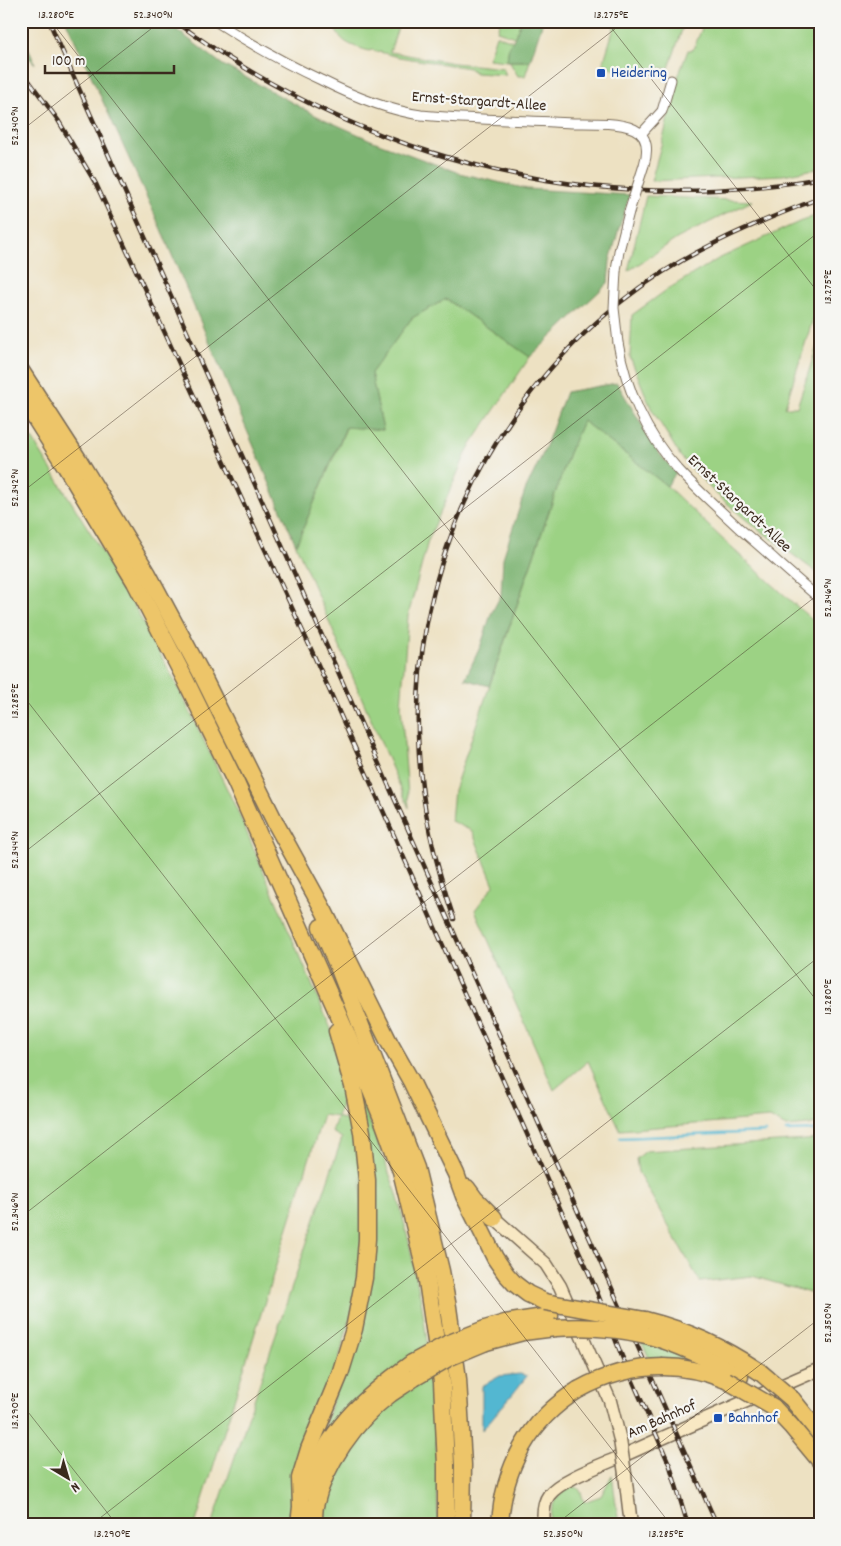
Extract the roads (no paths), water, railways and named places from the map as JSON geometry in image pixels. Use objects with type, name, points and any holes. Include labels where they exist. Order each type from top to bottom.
[{"type":"highway","points":[[21,371],[78,459],[148,574],[200,672],[276,824],[324,911],[389,1042],[411,1081],[456,1174],[464,1196],[501,1268],[510,1280],[534,1298],[550,1315],[607,1328],[672,1326],[707,1340],[760,1372],[792,1400],[820,1434]]},
{"type":"highway","points":[[21,396],[135,582],[236,783],[361,1066],[401,1171],[426,1274],[442,1382],[446,1464],[446,1525]]},
{"type":"highway","points":[[276,824],[339,969],[416,1168],[441,1271],[458,1380],[463,1465],[462,1525]]},
{"type":"highway","points":[[299,1525],[301,1507],[300,1478],[309,1449],[340,1374],[354,1329],[364,1278],[367,1239],[367,1180],[362,1132],[353,1086],[319,971]]},
{"type":"highway","points":[[456,1174],[475,1199],[494,1218]]},
{"type":"highway","points":[[314,1525],[315,1507],[322,1481],[335,1457],[364,1419],[413,1371],[448,1344],[486,1335],[505,1323],[550,1315],[588,1311],[645,1327],[667,1340],[694,1351],[773,1407],[820,1461]]},
{"type":"highway","points":[[500,1525],[506,1483],[514,1462],[525,1442],[549,1413],[578,1390],[597,1380],[617,1373],[663,1367],[696,1370],[733,1378]]},
{"type":"highway","points":[[301,1507],[310,1479],[323,1452],[338,1428],[379,1387],[413,1371]]},
{"type":"main road","points":[[494,1218],[540,1258],[551,1270],[560,1286],[610,1401],[620,1440],[631,1525]]},
{"type":"main road","name":"Am Bahnhof","points":[[544,1525],[544,1508],[549,1495],[561,1486],[654,1442],[820,1369]]},
{"type":"street","name":"Ernst-Stargardt-Allee","points":[[215,21],[266,52],[316,78],[370,102],[400,111],[440,116],[604,124],[628,127],[641,134],[647,146],[644,165],[620,242],[614,308],[618,343],[625,374],[636,403],[666,455],[696,488],[820,599]]},
{"type":"street","points":[[641,134],[662,111],[672,80]]},
{"type":"water","points":[[520,1374],[527,1376],[482,1430],[482,1386],[500,1376]]},
{"type":"waterway","points":[[786,1131],[820,1130]]},
{"type":"waterway","points":[[620,1138],[766,1132]]},
{"type":"railway","points":[[49,21],[717,1525]]},
{"type":"railway","points":[[175,21],[235,62],[297,97],[363,127],[430,152],[500,171],[570,184],[642,190],[714,190],[754,187],[820,178]]},
{"type":"railway","points":[[21,70],[58,120],[96,184],[311,649],[595,1287],[621,1354],[670,1466],[688,1525]]},
{"type":"railway","points":[[454,919],[441,879],[423,796],[419,754],[419,689],[426,625],[442,563],[465,503],[494,446],[531,393],[573,344],[622,301],[645,284],[692,255],[742,230],[820,198]]},
{"type":"place","name":"Heidering","points":[[601,73]]},
{"type":"place","name":"Bahnhof","points":[[718,1418]]}]
